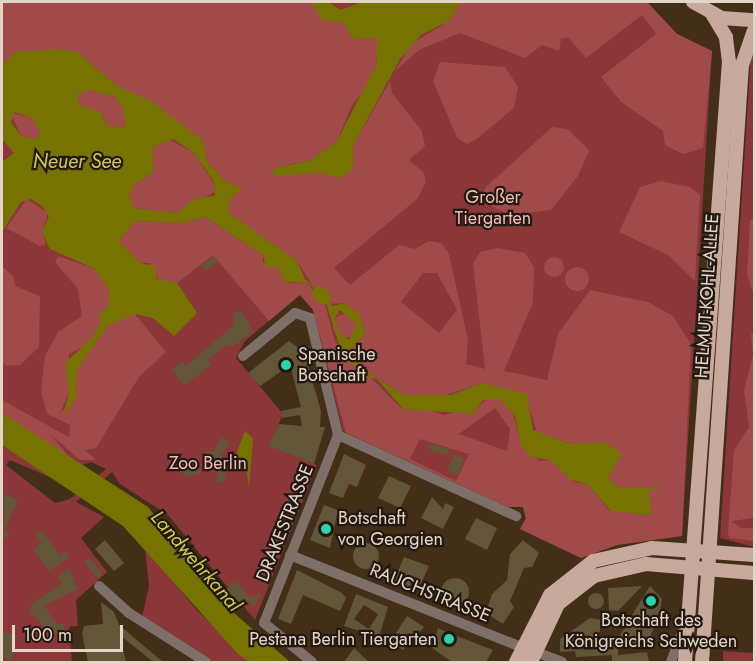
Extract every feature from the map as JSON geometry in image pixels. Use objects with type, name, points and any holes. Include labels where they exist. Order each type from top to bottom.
[{"type":"main road","points":[[693,2],[712,14],[754,20]]},
{"type":"main road","name":"HELMUT-KOHL-ALLEE","points":[[685,663],[730,55],[712,14]]},
{"type":"main road","name":"HELMUT-KOHL-ALLEE","points":[[702,663],[742,56],[754,31]]},
{"type":"main road","points":[[530,654],[550,595],[584,566],[637,549],[694,548],[754,555]]},
{"type":"main road","points":[[516,663],[530,654],[558,604],[581,582],[633,566],[693,566],[754,573]]},
{"type":"street","points":[[243,356],[295,314],[310,318],[338,435],[516,516]]},
{"type":"street","name":"DRAKESTRASSE","points":[[312,663],[264,623],[338,435]]},
{"type":"street","name":"RAUCHSTRASSE","points":[[290,555],[530,654],[562,663]]},
{"type":"street","points":[[99,586],[129,613],[206,663]]},
{"type":"street","points":[[671,663],[688,619]]},
{"type":"green space","name":"Großer Tiergarten","points":[[2,2],[647,2],[677,34],[712,51],[682,536],[617,545],[581,558],[520,529],[526,518],[523,507],[508,507],[343,431],[313,310],[300,294],[244,342],[236,358],[283,414],[269,446],[317,465],[255,620],[168,515],[120,484],[112,472],[76,502],[104,517],[81,538],[107,572],[76,600],[78,626],[69,627],[72,662],[2,662],[2,445],[61,482],[10,460],[6,465],[55,503],[70,499],[106,469],[91,462],[82,465],[2,413]]},
{"type":"green space","points":[[751,54],[754,54],[754,547],[720,538]]},
{"type":"green space","points":[[145,547],[195,608],[249,662],[213,662],[142,617],[149,586]]},
{"type":"green space","points":[[723,651],[754,653],[754,662],[723,662]]},
{"type":"shaded area","points":[[2,2],[311,2],[343,23],[353,39],[377,38],[380,51],[370,84],[352,105],[337,141],[311,160],[286,165],[346,175],[353,146],[390,81],[392,93],[422,131],[425,146],[409,160],[424,173],[426,182],[417,199],[334,268],[350,285],[399,245],[415,249],[429,241],[441,243],[449,254],[468,340],[466,364],[485,369],[473,264],[480,252],[497,248],[525,253],[534,267],[533,302],[504,371],[547,380],[558,334],[590,290],[648,302],[673,316],[691,344],[682,536],[617,545],[581,558],[520,529],[526,518],[523,507],[508,507],[346,433],[313,310],[300,295],[269,321],[213,255],[177,283],[161,281],[154,276],[150,263],[140,263],[119,241],[135,221],[182,223],[205,217],[263,255],[263,262],[279,268],[288,283],[305,282],[318,294],[297,261],[228,213],[230,199],[241,189],[225,181],[207,161],[196,135],[117,86],[77,52],[15,52],[2,65]],"holes":[[[423,273],[437,273],[457,310],[439,333],[401,302]],[[345,303],[361,318],[365,334],[350,350],[365,371],[404,395],[443,396],[482,383],[527,400],[537,432],[571,444],[603,443],[620,452],[608,478],[619,488],[644,489],[651,515],[609,510],[587,484],[574,482],[550,460],[539,461],[520,440],[512,409],[500,399],[489,397],[477,408],[443,415],[423,407],[402,409],[335,342],[325,304]],[[495,408],[510,429],[507,451],[459,434]],[[420,439],[469,454],[456,481],[410,459]]]},
{"type":"shaded area","points":[[461,2],[647,2],[677,34],[712,51],[703,148],[683,154],[665,145],[663,131],[621,102],[601,77],[656,34],[642,15],[586,58],[568,37],[561,39],[559,51],[542,45],[525,58],[460,33],[419,50],[394,72],[412,43],[443,25]]},
{"type":"shaded area","points":[[440,62],[505,67],[518,87],[514,108],[477,139],[467,144],[457,138],[433,81]]},
{"type":"shaded area","points":[[89,90],[115,97],[123,108],[125,127],[108,126],[102,115],[79,105],[77,93]]},
{"type":"shaded area","points":[[10,112],[32,118],[40,131],[37,139],[21,136]]},
{"type":"shaded area","points":[[552,127],[567,129],[589,150],[578,176],[551,210],[509,215],[493,207],[483,194],[486,187]]},
{"type":"shaded area","points":[[167,138],[194,153],[218,190],[177,213],[134,208],[129,195],[134,185],[153,172],[153,147]]},
{"type":"shaded area","points":[[661,181],[690,187],[700,195],[695,281],[668,255],[619,232],[640,187]]},
{"type":"shaded area","points":[[27,199],[48,213],[42,232],[46,244],[40,246],[6,228]]},
{"type":"shaded area","points":[[750,220],[754,220],[754,295],[747,275]]},
{"type":"shaded area","points":[[58,256],[95,269],[109,290],[115,321],[135,314],[166,352],[139,377],[96,448],[85,450],[96,460],[80,460],[50,434],[71,459],[2,413],[2,400],[69,437],[70,425],[47,414],[41,392],[45,356],[58,332],[82,316],[78,289],[55,262]],"holes":[[[99,338],[77,370],[76,398],[60,413],[69,392],[69,354]]]},
{"type":"shaded area","points":[[550,257],[558,257],[564,263],[564,271],[558,277],[550,277],[544,271],[544,263]]},
{"type":"shaded area","points":[[2,266],[14,277],[15,286],[40,296],[39,347],[20,365],[5,366],[2,359]]},
{"type":"shaded area","points":[[577,267],[586,270],[589,279],[586,288],[577,291],[568,288],[565,279],[568,270]]},
{"type":"shaded area","points":[[345,314],[354,317],[357,326],[354,335],[345,338],[336,335],[333,326],[336,317]]},
{"type":"shaded area","points":[[751,334],[754,334],[754,518],[731,521],[741,528],[754,528],[754,541],[729,538],[728,531],[734,450],[749,427],[744,390],[753,355]]},
{"type":"water","points":[[311,2],[328,2],[341,10],[362,2],[461,2],[449,21],[421,35],[400,59],[353,146],[353,169],[340,178],[320,173],[271,176],[276,168],[311,160],[337,141],[377,63],[377,38],[353,39],[343,23],[322,20]]},
{"type":"water","name":"Neuer See","points":[[57,49],[77,52],[117,86],[153,102],[203,141],[207,161],[225,181],[242,189],[230,199],[229,213],[297,261],[305,279],[320,292],[305,282],[284,282],[279,268],[266,267],[263,255],[205,217],[182,223],[135,221],[119,241],[140,263],[155,266],[156,279],[177,283],[197,313],[174,336],[153,318],[135,314],[102,328],[99,315],[109,305],[109,290],[95,269],[50,249],[42,232],[49,216],[42,206],[31,199],[21,202],[2,232],[2,162],[14,153],[2,139],[2,65],[15,52]],"holes":[[[89,90],[115,97],[123,108],[125,127],[108,126],[100,112],[79,105],[77,94]],[[14,112],[32,118],[40,131],[37,139],[21,136],[11,122]],[[173,139],[194,153],[214,182],[215,196],[196,198],[177,213],[134,208],[129,195],[134,185],[153,172],[153,147]]]},
{"type":"water","points":[[324,296],[333,306],[345,303],[360,315],[365,334],[350,350],[365,371],[404,395],[451,395],[482,383],[527,394],[533,430],[570,444],[603,442],[622,453],[608,478],[619,488],[649,488],[651,515],[611,511],[587,484],[571,480],[550,460],[530,457],[521,445],[515,416],[500,399],[483,400],[472,414],[403,409],[377,379],[365,377],[342,354]],"holes":[[[340,310],[357,324],[349,340],[338,332],[335,318]]]},
{"type":"water","points":[[97,333],[99,338],[77,370],[76,398],[63,416],[69,392],[65,363]]},
{"type":"water","points":[[2,413],[148,507],[234,613],[290,662],[249,662],[237,653],[123,526],[2,445]]},
{"type":"water","points":[[245,431],[253,439],[249,487],[245,462],[230,470]]},
{"type":"building","points":[[213,256],[218,261],[205,271],[201,266]]},
{"type":"building","points":[[242,311],[253,331],[233,347],[227,344],[208,360],[212,365],[184,385],[171,370],[182,361],[186,366],[234,325],[233,312]]},
{"type":"building","points":[[289,341],[304,352],[321,411],[320,427],[325,427],[314,464],[268,446],[279,424],[302,426],[300,415],[282,418],[281,411],[301,407],[290,365],[260,386],[248,373]]},
{"type":"building","points":[[222,437],[230,442],[221,456],[228,468],[223,484],[215,481],[219,469],[214,459],[204,459],[205,451],[214,451]]},
{"type":"building","points":[[430,443],[449,449],[447,455],[428,449]]},
{"type":"building","points":[[344,454],[366,465],[357,487],[349,484],[343,498],[329,493]]},
{"type":"building","points":[[454,454],[464,459],[459,476],[447,470]]},
{"type":"building","points":[[179,461],[199,466],[200,474],[188,477],[174,468]]},
{"type":"building","points":[[298,466],[304,467],[304,481],[298,481]]},
{"type":"building","points":[[389,476],[411,486],[400,508],[378,498]]},
{"type":"building","points":[[4,494],[18,500],[5,529],[10,535],[4,540]]},
{"type":"building","points":[[432,497],[443,509],[445,503],[454,507],[443,529],[421,518]]},
{"type":"building","points":[[324,505],[338,510],[330,548],[310,540]]},
{"type":"building","points":[[476,518],[497,528],[487,550],[465,539]]},
{"type":"building","points":[[42,530],[60,556],[65,552],[69,558],[49,571],[33,550],[41,543],[36,534]]},
{"type":"building","points":[[278,533],[282,536],[276,553],[270,552]]},
{"type":"building","points":[[105,540],[124,563],[114,571],[95,549]]},
{"type":"building","points":[[523,540],[539,553],[532,567],[524,568],[510,601],[514,607],[503,624],[486,613],[492,594],[507,580],[510,554]]},
{"type":"building","points":[[366,543],[375,547],[379,556],[375,565],[366,569],[357,565],[353,556],[357,547]]},
{"type":"building","points":[[404,557],[429,566],[418,590],[393,582]]},
{"type":"building","points":[[89,558],[103,575],[98,579],[84,562]]},
{"type":"building","points":[[69,568],[78,589],[44,606],[57,624],[65,624],[64,634],[50,634],[30,611],[32,603],[62,584],[57,577]]},
{"type":"building","points":[[297,570],[342,593],[346,598],[340,611],[303,595],[291,624],[278,619]]},
{"type":"building","points":[[455,578],[465,582],[469,592],[465,602],[455,606],[445,602],[441,592],[445,582]]},
{"type":"building","points":[[235,581],[251,598],[262,592],[254,607],[248,601],[242,606],[226,589]]},
{"type":"building","points":[[642,586],[618,611],[609,610],[608,588]]},
{"type":"building","name":"Botschaft des Königreichs Schweden","points":[[650,586],[662,599],[659,620],[632,615]]},
{"type":"building","points":[[596,593],[602,595],[604,601],[602,607],[596,609],[590,607],[588,601],[590,595]]},
{"type":"building","points":[[356,594],[388,607],[379,637],[344,626]],"holes":[[[364,605],[378,614],[369,629],[354,619]]]},
{"type":"building","points":[[101,602],[114,612],[119,625],[163,662],[153,662],[120,635],[126,662],[88,662],[82,634],[84,626],[103,624]]},
{"type":"building","points":[[407,616],[424,627],[403,650],[390,642]]},
{"type":"building","points":[[590,618],[601,620],[600,631],[583,650],[612,648],[627,624],[654,628],[646,646],[618,647],[618,655],[647,652],[649,662],[612,662],[612,655],[576,657],[575,651],[560,652],[560,639]]},
{"type":"building","name":"Pestana Berlin Tiergarten","points":[[438,628],[493,650],[486,662],[452,662],[432,648]]},
{"type":"building","points":[[2,632],[16,635],[12,660],[2,657]]},
{"type":"building","points":[[354,648],[368,661],[344,662]]},
{"type":"waterway","points":[[319,293],[323,297]]},
{"type":"waterway","points":[[98,334],[102,328]]},
{"type":"waterway","points":[[650,490],[657,489]]},
{"type":"place","name":"Spanische Botschaft","points":[[286,365]]},
{"type":"place","name":"Botschaft von Georgien","points":[[326,529]]},
{"type":"place","name":"Botschaft des Königreichs Schweden","points":[[651,601]]},
{"type":"place","name":"Pestana Berlin Tiergarten","points":[[449,639]]},
{"type":"park label","name":"Zoo Berlin","points":[[208,463]]},
{"type":"water label","name":"Landwehrkanal","points":[[196,561]]}]
